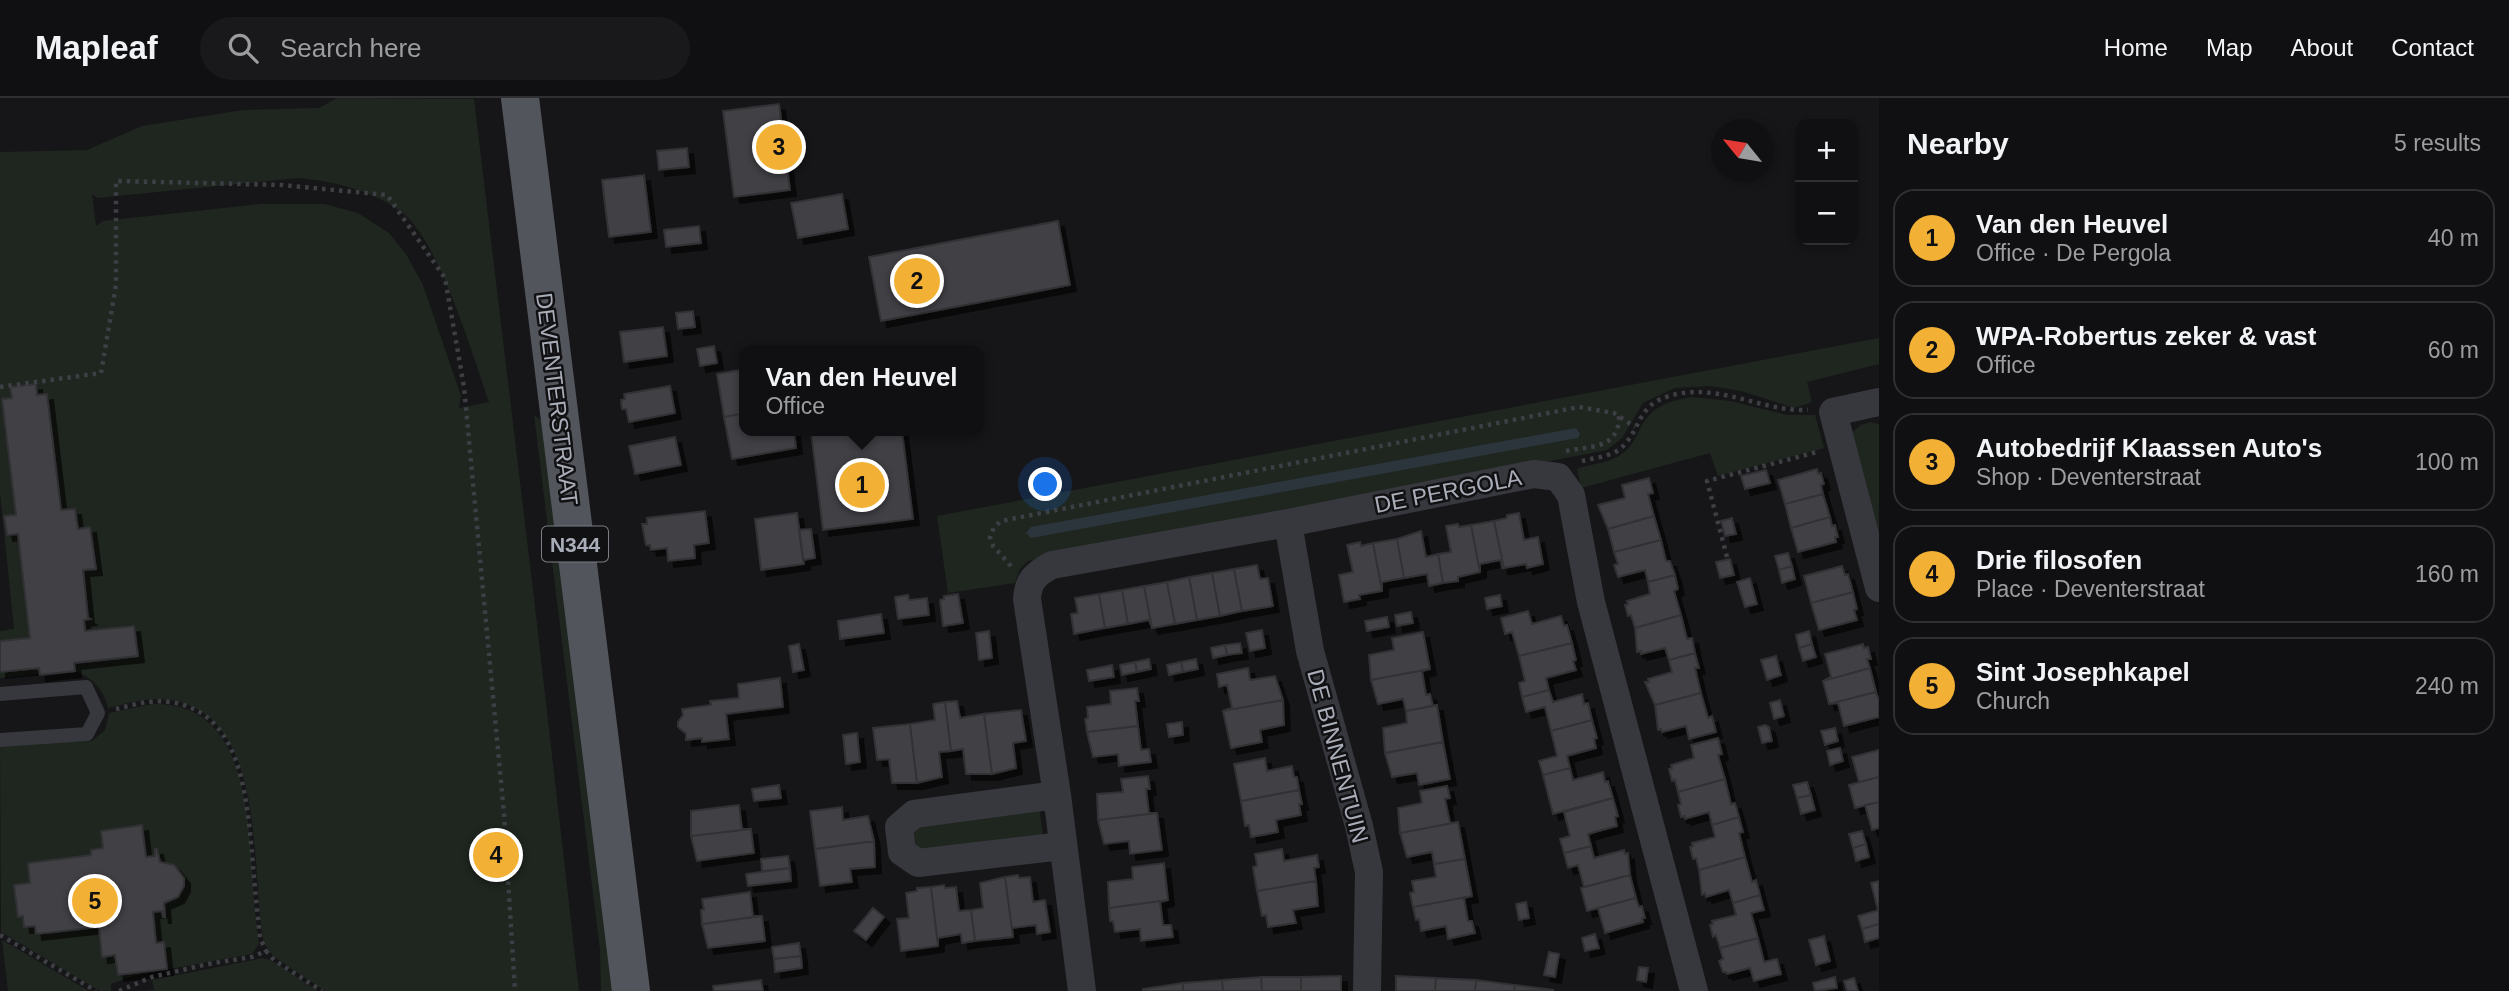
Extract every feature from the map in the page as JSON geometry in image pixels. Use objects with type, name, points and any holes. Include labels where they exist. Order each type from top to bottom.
[{"type":"main road","name":"DEVENTERSTRAAT","points":[[520,98],[631,991]]},
{"type":"street","points":[[1879,402],[1833,412],[1879,588]]},
{"type":"street","name":"DE PERGOLA","points":[[1033,580],[1037,573],[1052,565],[1288,523],[1534,474],[1558,477]]},
{"type":"street","points":[[1558,477],[1571,495],[1591,603],[1694,991]]},
{"type":"street","name":"DE BINNENTUIN","points":[[1288,523],[1310,651],[1359,826],[1368,872],[1367,991]]},
{"type":"street","points":[[1033,580],[1028,586],[1027,600],[1057,795],[1082,991]]},
{"type":"street","points":[[1057,795],[914,814],[899,827],[902,852],[918,863],[1062,846]]},
{"type":"lane","points":[[0,694],[86,687],[97,713],[88,734],[0,740]]},
{"type":"path","points":[[0,387],[101,373],[116,285],[116,181],[282,185],[387,195],[445,278],[464,387],[504,814],[515,991]]},
{"type":"path","points":[[1558,477],[1573,463],[1609,455],[1620,449],[1649,405],[1665,397],[1693,391],[1751,399],[1788,410],[1833,412]]},
{"type":"path","points":[[1033,580],[1013,568],[993,547],[990,537],[994,527],[1001,521],[1579,407],[1614,413],[1635,427]]},
{"type":"path","points":[[1727,558],[1707,481],[1842,446]]},
{"type":"path","points":[[97,713],[141,703],[174,703],[202,714],[227,739],[240,774],[247,805],[260,938],[274,960],[322,991]]},
{"type":"path","points":[[0,935],[96,991]]},
{"type":"path","points":[[119,991],[152,977],[252,957],[266,951]]},
{"type":"shaded area","points":[[337,98],[474,99],[579,991],[325,991],[273,956],[264,943],[248,796],[238,760],[221,730],[196,708],[161,699],[141,700],[108,708],[97,685],[75,671],[0,678],[0,631],[14,629],[0,492],[0,152],[87,150],[142,126],[243,110],[319,108]],"holes":[[[299,178],[355,189],[381,200],[405,215],[418,230],[443,275],[489,402],[459,408],[461,396],[423,285],[406,254],[389,233],[358,213],[324,204],[260,204],[103,221],[96,226],[92,194],[97,198]]]},
{"type":"shaded area","points":[[1879,338],[1879,364],[1807,382],[1812,402],[1794,408],[1741,391],[1710,386],[1675,388],[1643,403],[1622,438],[1607,450],[1028,561],[1020,569],[1015,583],[948,593],[937,516]]},
{"type":"shaded area","points":[[1692,397],[1730,401],[1787,415],[1815,415],[1824,448],[1718,476],[1710,453],[1581,488],[1577,469],[1618,457],[1631,446],[1643,423],[1654,411],[1667,403]]},
{"type":"shaded area","points":[[534,415],[544,422],[614,991],[601,991],[600,950]]},
{"type":"shaded area","points":[[1870,422],[1879,424],[1879,554],[1852,432]]},
{"type":"shaded area","points":[[1576,428],[1580,434],[1578,438],[1031,538],[1026,533],[1031,527]]},
{"type":"shaded area","points":[[152,704],[189,710],[215,729],[233,758],[243,794],[249,834],[259,944],[252,954],[136,975],[111,984],[111,991],[100,991],[1,932],[0,744],[92,741],[105,730],[109,713]]},
{"type":"shaded area","points":[[1039,806],[1043,835],[911,851],[912,823]]},
{"type":"shaded area","points":[[2,940],[89,991],[8,991]]},
{"type":"shaded area","points":[[263,958],[271,960],[318,991],[145,991],[154,990],[152,980]]},
{"type":"building","points":[[779,104],[790,190],[734,197],[723,111]]},
{"type":"building","points":[[687,148],[689,167],[659,170],[657,151]]},
{"type":"building","points":[[644,175],[651,232],[609,237],[602,180]]},
{"type":"building","points":[[842,194],[848,229],[798,238],[791,203]]},
{"type":"building","points":[[1058,221],[1070,285],[881,321],[869,257]]},
{"type":"building","points":[[699,226],[701,243],[666,247],[664,230]]},
{"type":"building","points":[[693,311],[695,327],[678,329],[676,313]]},
{"type":"building","points":[[663,327],[667,356],[624,362],[620,332]]},
{"type":"building","points":[[714,346],[717,363],[700,366],[697,349]]},
{"type":"building","points":[[739,370],[739,414],[724,417],[717,374]]},
{"type":"building","points":[[36,384],[37,395],[47,394],[61,510],[75,509],[78,529],[90,527],[96,569],[83,570],[90,619],[84,620],[85,631],[134,626],[138,656],[74,663],[75,671],[40,675],[39,668],[0,672],[0,641],[30,638],[18,534],[7,535],[4,516],[16,515],[2,399],[12,398],[10,387]]},
{"type":"building","points":[[670,386],[675,413],[629,422],[626,409],[622,409],[621,400],[625,399],[624,394]]},
{"type":"building","points":[[739,414],[739,436],[795,436],[796,448],[732,459],[724,417]]},
{"type":"building","points":[[812,436],[903,436],[913,519],[823,530]]},
{"type":"building","points":[[675,437],[681,465],[635,474],[629,446]]},
{"type":"building","points":[[1817,469],[1824,484],[1821,485],[1823,494],[1785,504],[1778,480]]},
{"type":"building","points":[[1766,470],[1770,483],[1745,489],[1741,476]]},
{"type":"building","points":[[1649,478],[1653,493],[1648,494],[1654,516],[1608,529],[1598,505],[1625,498],[1622,485]]},
{"type":"building","points":[[1823,494],[1830,517],[1791,528],[1785,504]]},
{"type":"building","points":[[705,511],[709,543],[694,545],[695,558],[668,561],[667,548],[651,550],[650,545],[646,545],[642,524],[647,524],[647,518]]},
{"type":"building","points":[[797,513],[804,564],[761,570],[755,519]]},
{"type":"building","points":[[1519,513],[1524,540],[1538,537],[1543,564],[1527,568],[1526,564],[1504,568],[1494,521]]},
{"type":"building","points":[[1654,516],[1661,540],[1614,552],[1608,529]]},
{"type":"building","points":[[1830,517],[1838,537],[1835,537],[1836,542],[1798,552],[1791,528]]},
{"type":"building","points":[[1732,518],[1736,534],[1725,536],[1721,521]]},
{"type":"building","points":[[1494,521],[1504,568],[1501,560],[1480,564],[1480,572],[1471,525]]},
{"type":"building","points":[[1458,524],[1459,527],[1471,525],[1480,572],[1458,577],[1458,581],[1443,583],[1438,554],[1451,552],[1446,526]]},
{"type":"building","points":[[811,529],[815,558],[803,560],[799,530]]},
{"type":"building","points":[[1421,531],[1426,557],[1438,554],[1443,583],[1429,586],[1427,574],[1404,578],[1397,539]]},
{"type":"building","points":[[1397,539],[1404,578],[1382,582],[1382,591],[1373,543]]},
{"type":"building","points":[[1661,540],[1666,561],[1670,561],[1675,575],[1648,582],[1645,570],[1618,577],[1614,552]]},
{"type":"building","points":[[1360,542],[1361,546],[1373,543],[1382,591],[1359,595],[1360,599],[1344,602],[1339,575],[1353,572],[1347,545]]},
{"type":"building","points":[[1788,553],[1792,566],[1779,570],[1775,556]]},
{"type":"building","points":[[1730,559],[1734,575],[1720,578],[1716,562]]},
{"type":"building","points":[[1257,565],[1260,579],[1268,578],[1273,606],[1242,611],[1234,569]]},
{"type":"building","points":[[1792,566],[1795,579],[1782,583],[1779,570]]},
{"type":"building","points":[[1842,566],[1845,575],[1848,574],[1853,592],[1811,603],[1804,576]]},
{"type":"building","points":[[1234,569],[1242,611],[1220,616],[1212,573]]},
{"type":"building","points":[[1212,573],[1220,616],[1197,620],[1189,577]]},
{"type":"building","points":[[1675,575],[1678,589],[1674,591],[1681,615],[1635,628],[1631,615],[1628,616],[1625,605],[1628,604],[1627,601],[1650,594],[1648,582]]},
{"type":"building","points":[[1189,577],[1197,620],[1175,624],[1167,582]]},
{"type":"building","points":[[1750,578],[1757,604],[1745,607],[1737,582]]},
{"type":"building","points":[[1167,582],[1175,624],[1152,628],[1144,586]]},
{"type":"building","points":[[1144,586],[1152,628],[1149,620],[1128,624],[1122,590]]},
{"type":"building","points":[[1122,590],[1128,624],[1105,628],[1099,594]]},
{"type":"building","points":[[1853,592],[1857,620],[1819,630],[1811,603]]},
{"type":"building","points":[[958,594],[963,623],[943,626],[940,600],[944,599],[944,596]]},
{"type":"building","points":[[1099,594],[1105,628],[1074,634],[1071,614],[1078,613],[1075,598]]},
{"type":"building","points":[[908,595],[909,600],[927,598],[929,615],[898,619],[895,597]]},
{"type":"building","points":[[1500,595],[1502,606],[1487,609],[1485,598]]},
{"type":"building","points":[[1528,611],[1532,624],[1561,616],[1564,626],[1567,625],[1572,643],[1519,656],[1512,632],[1505,634],[1501,618]]},
{"type":"building","points":[[1411,612],[1413,623],[1397,626],[1395,615]]},
{"type":"building","points":[[881,614],[884,633],[840,639],[838,621]]},
{"type":"building","points":[[1681,615],[1687,639],[1692,638],[1695,653],[1669,660],[1665,648],[1641,654],[1641,651],[1637,652],[1635,628]]},
{"type":"building","points":[[1387,617],[1389,627],[1367,631],[1365,621]]},
{"type":"building","points":[[1262,630],[1265,648],[1250,651],[1246,633]]},
{"type":"building","points":[[989,631],[992,658],[979,660],[976,633]]},
{"type":"building","points":[[1809,631],[1812,644],[1799,648],[1796,635]]},
{"type":"building","points":[[1423,632],[1430,669],[1371,680],[1369,655],[1394,650],[1392,638]]},
{"type":"building","points":[[1240,643],[1242,653],[1227,655],[1225,645]]},
{"type":"building","points":[[1572,643],[1576,670],[1546,678],[1549,690],[1522,697],[1519,683],[1525,681],[1519,656]]},
{"type":"building","points":[[799,644],[804,670],[793,672],[789,646]]},
{"type":"building","points":[[1812,644],[1816,657],[1803,661],[1799,648]]},
{"type":"building","points":[[1863,644],[1864,648],[1868,647],[1871,659],[1867,659],[1870,668],[1823,681],[1831,677],[1825,654]]},
{"type":"building","points":[[1225,645],[1227,655],[1213,658],[1211,648]]},
{"type":"building","points":[[1695,653],[1699,668],[1695,668],[1701,693],[1655,705],[1645,682],[1672,672],[1669,660]]},
{"type":"building","points":[[1776,656],[1781,675],[1767,680],[1761,660]]},
{"type":"building","points":[[1149,659],[1151,669],[1137,672],[1135,662]]},
{"type":"building","points":[[1196,659],[1198,669],[1183,672],[1181,662]]},
{"type":"building","points":[[1135,662],[1137,672],[1122,675],[1120,665]]},
{"type":"building","points":[[1181,662],[1183,672],[1169,675],[1167,665]]},
{"type":"building","points":[[1112,665],[1114,677],[1089,681],[1087,670]]},
{"type":"building","points":[[1248,668],[1250,680],[1275,676],[1283,700],[1223,711],[1232,708],[1227,685],[1219,687],[1217,674]]},
{"type":"building","points":[[1870,668],[1876,692],[1829,704],[1823,681]]},
{"type":"building","points":[[1430,669],[1422,671],[1426,695],[1430,694],[1433,706],[1406,711],[1403,699],[1378,704],[1371,680]]},
{"type":"building","points":[[780,678],[783,707],[726,714],[729,739],[702,742],[702,738],[686,740],[686,734],[678,727],[683,715],[682,709],[711,705],[710,701],[739,698],[738,684]]},
{"type":"building","points":[[1137,688],[1139,701],[1135,701],[1138,726],[1087,732],[1087,707],[1111,704],[1110,691]]},
{"type":"building","points":[[1549,690],[1553,702],[1582,694],[1584,704],[1588,703],[1592,720],[1551,731],[1545,707],[1526,712],[1522,697]]},
{"type":"building","points":[[1876,692],[1879,717],[1844,726],[1838,703],[1829,704]]},
{"type":"building","points":[[1701,693],[1708,718],[1712,716],[1716,732],[1689,739],[1686,726],[1662,732],[1661,729],[1658,730],[1655,705]]},
{"type":"building","points":[[1283,700],[1284,725],[1260,730],[1262,742],[1231,748],[1223,711]]},
{"type":"building","points":[[1780,700],[1784,716],[1774,719],[1770,703]]},
{"type":"building","points":[[957,701],[960,718],[984,714],[992,774],[966,774],[963,749],[951,751],[945,702]]},
{"type":"building","points":[[945,702],[951,751],[939,752],[942,777],[917,783],[910,724],[935,720],[933,704]]},
{"type":"building","points":[[1437,705],[1443,742],[1385,753],[1383,728],[1407,723],[1406,711]]},
{"type":"building","points":[[1021,710],[1026,741],[1013,743],[1016,768],[992,774],[984,714]]},
{"type":"building","points":[[1592,720],[1597,738],[1594,739],[1596,748],[1567,756],[1570,768],[1543,775],[1539,761],[1557,756],[1551,731]]},
{"type":"building","points":[[1182,722],[1183,735],[1169,737],[1167,724]]},
{"type":"building","points":[[910,724],[917,783],[892,783],[889,759],[877,760],[873,728]]},
{"type":"building","points":[[1138,726],[1141,750],[1149,749],[1151,762],[1119,766],[1118,754],[1093,757],[1087,732]]},
{"type":"building","points":[[1758,727],[1769,727],[1772,741],[1762,743]]},
{"type":"building","points":[[1835,728],[1838,741],[1825,745],[1821,731]]},
{"type":"building","points":[[857,733],[860,762],[846,764],[843,735]]},
{"type":"building","points":[[1718,738],[1722,754],[1718,755],[1725,779],[1678,792],[1675,780],[1672,781],[1669,769],[1672,768],[1671,765],[1694,758],[1691,745]]},
{"type":"building","points":[[1443,742],[1450,779],[1419,785],[1417,773],[1392,777],[1385,753]]},
{"type":"building","points":[[1840,748],[1843,761],[1830,765],[1827,751]]},
{"type":"building","points":[[1879,750],[1879,777],[1859,782],[1852,757]]},
{"type":"building","points":[[1265,758],[1267,771],[1292,766],[1299,790],[1241,801],[1234,764]]},
{"type":"building","points":[[1570,768],[1573,780],[1603,772],[1613,798],[1553,814],[1543,775]]},
{"type":"building","points":[[1148,776],[1150,789],[1146,789],[1149,813],[1157,813],[1098,820],[1097,794],[1123,792],[1121,779]]},
{"type":"building","points":[[1879,777],[1879,802],[1855,808],[1849,785]]},
{"type":"building","points":[[1725,779],[1731,804],[1735,803],[1739,817],[1712,825],[1709,812],[1685,819],[1685,816],[1681,817],[1678,792]]},
{"type":"building","points":[[1807,782],[1811,795],[1797,798],[1793,785]]},
{"type":"building","points":[[779,785],[781,798],[754,801],[752,789]]},
{"type":"building","points":[[1447,786],[1450,798],[1445,799],[1450,823],[1458,822],[1400,833],[1398,808],[1422,803],[1420,791]]},
{"type":"building","points":[[1299,790],[1301,815],[1276,820],[1278,832],[1251,837],[1249,825],[1245,826],[1241,801]]},
{"type":"building","points":[[1811,795],[1815,810],[1801,814],[1797,798]]},
{"type":"building","points":[[1613,798],[1618,816],[1615,817],[1617,826],[1588,834],[1591,846],[1564,853],[1560,839],[1570,836],[1564,812]]},
{"type":"building","points":[[1879,802],[1879,828],[1872,830],[1865,805]]},
{"type":"building","points":[[739,805],[742,829],[751,829],[691,836],[691,811]]},
{"type":"building","points":[[842,807],[843,820],[868,816],[874,841],[815,849],[810,811]]},
{"type":"building","points":[[1157,813],[1162,850],[1130,854],[1129,841],[1104,844],[1098,820]]},
{"type":"building","points":[[1739,817],[1743,832],[1739,833],[1745,857],[1699,870],[1696,858],[1693,859],[1690,847],[1693,846],[1692,843],[1715,837],[1712,825]]},
{"type":"building","points":[[1458,822],[1465,859],[1434,864],[1432,852],[1407,857],[1400,833]]},
{"type":"building","points":[[142,825],[146,857],[155,856],[157,849],[160,862],[174,865],[184,878],[184,886],[178,897],[164,903],[165,917],[162,911],[153,912],[156,943],[164,942],[167,969],[118,975],[115,955],[102,957],[99,927],[36,934],[35,926],[24,927],[23,916],[18,917],[14,885],[30,883],[28,863],[91,855],[91,850],[103,848],[101,831]]},
{"type":"building","points":[[751,829],[754,853],[697,861],[691,836]]},
{"type":"building","points":[[1862,831],[1866,844],[1853,848],[1849,834]]},
{"type":"building","points":[[874,841],[875,867],[850,869],[852,882],[820,886],[815,849]]},
{"type":"building","points":[[1866,844],[1869,857],[1856,861],[1853,848]]},
{"type":"building","points":[[1591,846],[1594,858],[1624,850],[1625,854],[1628,853],[1630,875],[1584,887],[1578,865],[1568,868],[1564,853]]},
{"type":"building","points":[[1282,849],[1284,861],[1317,855],[1319,867],[1314,868],[1316,881],[1257,891],[1253,867],[1257,866],[1255,854]]},
{"type":"building","points":[[788,856],[790,868],[762,871],[761,859]]},
{"type":"building","points":[[1745,857],[1752,882],[1756,880],[1760,895],[1733,903],[1729,890],[1706,897],[1705,893],[1702,895],[1699,870]]},
{"type":"building","points":[[1465,859],[1472,896],[1413,907],[1410,893],[1414,892],[1412,881],[1436,877],[1434,864]]},
{"type":"building","points":[[1164,863],[1168,900],[1109,908],[1108,882],[1133,879],[1132,867]]},
{"type":"building","points":[[790,868],[791,881],[748,886],[746,874]]},
{"type":"building","points":[[1018,875],[1019,878],[1030,877],[1033,902],[1045,900],[1050,932],[1037,934],[1036,925],[1012,928],[1013,937],[1005,877]]},
{"type":"building","points":[[1630,875],[1636,898],[1587,911],[1581,888]]},
{"type":"building","points":[[1005,877],[1013,937],[975,941],[971,910],[983,908],[980,883]]},
{"type":"building","points":[[1316,881],[1318,906],[1293,910],[1296,923],[1268,927],[1266,915],[1262,916],[1257,891]]},
{"type":"building","points":[[1879,881],[1879,910],[1878,910],[1871,883]]},
{"type":"building","points":[[944,885],[945,888],[956,887],[959,911],[971,910],[975,941],[962,943],[961,934],[938,938],[938,946],[931,887]]},
{"type":"building","points":[[931,887],[938,946],[901,951],[897,919],[909,918],[906,893],[917,891],[917,888]]},
{"type":"building","points":[[750,892],[753,916],[762,916],[702,924],[702,899]]},
{"type":"building","points":[[1760,895],[1764,910],[1751,913],[1758,938],[1720,948],[1716,935],[1713,937],[1710,925],[1713,924],[1712,921],[1736,915],[1733,903]]},
{"type":"building","points":[[1472,896],[1464,898],[1468,921],[1472,921],[1475,933],[1448,939],[1446,926],[1421,931],[1413,907]]},
{"type":"building","points":[[1636,898],[1639,907],[1642,906],[1645,918],[1642,918],[1643,922],[1605,933],[1598,908]]},
{"type":"building","points":[[1168,900],[1160,902],[1163,925],[1171,925],[1173,937],[1141,941],[1140,929],[1115,932],[1113,921],[1110,921],[1109,908]]},
{"type":"building","points":[[1526,902],[1529,918],[1519,920],[1516,904]]},
{"type":"building","points":[[873,908],[884,917],[866,940],[854,931]]},
{"type":"building","points":[[1879,910],[1879,924],[1862,929],[1858,916]]},
{"type":"building","points":[[762,916],[765,941],[708,948],[702,924]]},
{"type":"building","points":[[1879,924],[1879,938],[1865,942],[1862,929]]},
{"type":"building","points":[[1595,934],[1599,948],[1585,951],[1582,938]]},
{"type":"building","points":[[1824,936],[1830,961],[1816,965],[1809,940]]},
{"type":"building","points":[[1758,938],[1764,962],[1777,959],[1781,974],[1754,981],[1750,968],[1727,974],[1723,972],[1719,961],[1723,959],[1720,948]]},
{"type":"building","points":[[799,943],[801,956],[774,959],[772,947]]},
{"type":"building","points":[[1549,952],[1559,954],[1555,977],[1544,975]]},
{"type":"building","points":[[801,956],[802,968],[775,972],[774,959]]},
{"type":"building","points":[[1639,967],[1648,968],[1646,982],[1637,980]]},
{"type":"building","points":[[1341,976],[1341,991],[1301,991],[1301,977]]},
{"type":"building","points":[[1396,976],[1436,978],[1435,991],[1396,991]]},
{"type":"building","points":[[1261,977],[1262,991],[1223,991],[1222,980]]},
{"type":"building","points":[[1261,977],[1301,977],[1301,991],[1262,991]]},
{"type":"building","points":[[1835,977],[1837,988],[1815,991],[1813,983]]},
{"type":"building","points":[[1436,978],[1476,980],[1475,991],[1435,991]]},
{"type":"building","points":[[1854,978],[1858,991],[1847,991],[1844,981]]},
{"type":"building","points":[[761,980],[763,991],[714,991],[713,986]]},
{"type":"building","points":[[1222,980],[1223,991],[1183,991],[1183,983]]},
{"type":"building","points":[[1476,980],[1515,985],[1514,991],[1475,991]]},
{"type":"building","points":[[1183,983],[1183,991],[1143,991],[1143,989]]},
{"type":"building","points":[[1515,985],[1554,990],[1514,991]]},
{"type":"place","name":"Autobedrijf Klaassen Auto's","points":[[779,147]]},
{"type":"place","name":"WPA-Robertus zeker & vast","points":[[917,281]]},
{"type":"place","name":"Van den Heuvel","points":[[862,485]]},
{"type":"place","name":"Drie filosofen","points":[[496,855]]},
{"type":"place","name":"Sint Josephkapel","points":[[95,901]]}]
